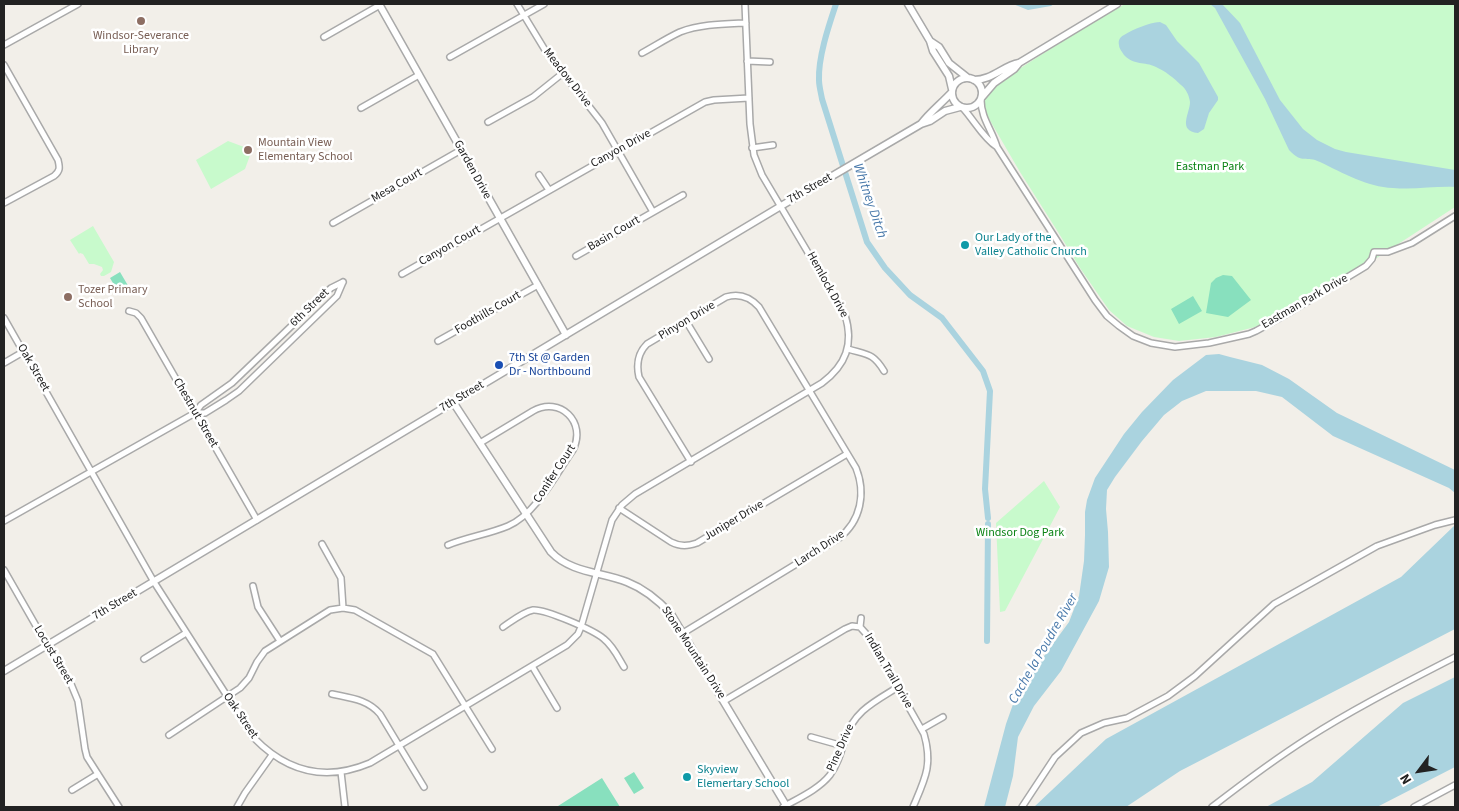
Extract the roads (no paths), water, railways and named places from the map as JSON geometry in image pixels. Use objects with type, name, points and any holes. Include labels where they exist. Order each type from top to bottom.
[{"type":"street","points":[[4,45],[78,4]]},
{"type":"street","points":[[324,38],[380,4]]},
{"type":"street","name":"Garden Drive","points":[[380,4],[566,335]]},
{"type":"street","name":"Meadow Drive","points":[[517,4],[539,41],[602,123],[618,150]]},
{"type":"street","points":[[450,57],[544,4]]},
{"type":"street","name":"Hemlock Drive","points":[[745,4],[750,124],[752,148],[756,162],[845,315],[849,334],[848,349]]},
{"type":"street","points":[[908,4],[930,41],[933,51],[949,76],[953,99],[961,107],[970,108],[978,104],[994,83],[1014,69],[1019,63],[1117,4]]},
{"type":"street","points":[[642,53],[668,37],[686,30],[711,25],[746,23]]},
{"type":"street","points":[[930,41],[939,47],[949,63],[980,86],[981,99]]},
{"type":"street","points":[[747,61],[770,62]]},
{"type":"street","points":[[952,90],[958,81],[986,78],[1011,64],[1019,63]]},
{"type":"street","points":[[4,65],[58,160],[60,168],[54,176],[4,203]]},
{"type":"street","points":[[488,122],[533,97],[563,73]]},
{"type":"street","points":[[361,108],[420,75]]},
{"type":"street","name":"7th Street","points":[[921,124],[952,90]]},
{"type":"street","name":"Canyon Drive","points":[[499,218],[705,102],[749,98]]},
{"type":"street","name":"Eastman Park Drive","points":[[981,99],[981,112],[997,147],[1087,287],[1108,316],[1118,326],[1145,342],[1175,347],[1209,343],[1249,334],[1286,315],[1366,266],[1374,252],[1388,252],[1412,242],[1455,216]]},
{"type":"street","name":"7th Street","points":[[4,671],[851,164],[921,124],[945,112],[961,107]]},
{"type":"street","name":"Eastman Park Drive","points":[[961,107],[976,123],[988,141],[997,147]]},
{"type":"street","points":[[752,148],[773,145]]},
{"type":"street","name":"Mesa Court","points":[[333,223],[461,150]]},
{"type":"street","name":"Basin Court","points":[[618,150],[653,212]]},
{"type":"street","points":[[540,175],[548,190]]},
{"type":"street","name":"Basin Court","points":[[576,256],[683,196]]},
{"type":"street","name":"Canyon Court","points":[[402,274],[499,218]]},
{"type":"street","name":"6th Street","points":[[4,521],[195,413],[201,405],[232,383],[331,288],[343,282],[337,296],[239,391],[205,413],[195,413]]},
{"type":"street","name":"Foothills Court","points":[[438,342],[538,285]]},
{"type":"street","name":"Pinyon Drive","points":[[691,462],[640,376],[637,367],[640,352],[644,347],[686,321],[726,297],[738,295],[748,298],[759,307],[809,391]]},
{"type":"street","name":"Chestnut Street","points":[[130,311],[141,318],[257,520]]},
{"type":"street","name":"Oak Street","points":[[4,318],[154,582],[186,633],[254,738],[272,755],[287,764],[322,772],[341,772],[359,768],[568,645],[578,634],[581,627],[597,573]]},
{"type":"street","points":[[686,321],[709,359]]},
{"type":"street","points":[[597,573],[612,520],[619,508],[635,494],[822,383],[841,365],[848,349],[873,356],[878,360],[884,371]]},
{"type":"street","points":[[4,362],[23,352]]},
{"type":"street","name":"Larch Drive","points":[[683,633],[840,538],[857,516],[861,492],[859,476],[809,391]]},
{"type":"street","name":"Stone Mountain Drive","points":[[453,402],[556,558],[571,566],[625,581],[648,592],[666,609],[683,633],[724,701],[785,807]]},
{"type":"street","name":"Conifer Court","points":[[448,545],[508,526],[526,513],[536,504],[572,450],[577,439],[577,432],[574,422],[559,407],[540,407],[480,443]]},
{"type":"street","name":"Juniper Drive","points":[[619,508],[671,542],[677,545],[689,546],[706,538],[846,454]]},
{"type":"street","points":[[1022,807],[1055,756],[1081,733],[1104,723],[1126,718],[1168,696],[1195,676],[1274,604],[1377,546],[1435,524],[1455,520]]},
{"type":"street","points":[[322,544],[341,578],[343,608]]},
{"type":"street","name":"Locust Street","points":[[4,570],[75,692],[87,757],[120,807]]},
{"type":"street","points":[[253,586],[258,607],[280,641]]},
{"type":"street","points":[[169,735],[246,683],[262,654],[328,611],[343,608],[360,612],[430,652],[438,660],[492,749]]},
{"type":"street","points":[[503,627],[530,611],[546,612],[602,637],[609,643],[624,667]]},
{"type":"street","points":[[860,627],[861,618]]},
{"type":"street","name":"Indian Trail Drive","points":[[724,701],[845,629],[852,626],[860,627],[870,637],[922,729],[928,746],[929,762],[926,775],[913,807]]},
{"type":"street","points":[[144,659],[186,633]]},
{"type":"street","points":[[1212,807],[1271,762],[1309,737],[1368,702],[1455,657]]},
{"type":"street","points":[[532,666],[557,708]]},
{"type":"street","name":"Pine Drive","points":[[785,807],[826,780],[836,765],[850,725],[868,705],[898,687]]},
{"type":"street","points":[[332,694],[362,701],[371,705],[380,714],[424,787]]},
{"type":"street","points":[[922,729],[944,717]]},
{"type":"street","points":[[811,737],[843,746]]},
{"type":"street","points":[[237,807],[272,755]]},
{"type":"street","points":[[341,772],[345,807]]},
{"type":"street","points":[[72,790],[98,774]]},
{"type":"street","points":[[1414,807],[1455,785]]},
{"type":"water","points":[[1013,4],[1054,4],[1028,10]]},
{"type":"water","points":[[1210,4],[1222,4],[1240,23],[1280,100],[1303,129],[1317,140],[1346,152],[1455,170],[1455,187],[1409,189],[1383,187],[1355,179],[1315,160],[1301,159],[1294,155],[1289,150],[1265,99],[1215,8]]},
{"type":"water","points":[[1160,22],[1166,25],[1177,41],[1199,63],[1218,97],[1209,113],[1204,129],[1198,133],[1192,132],[1186,125],[1190,102],[1187,92],[1183,87],[1169,75],[1152,65],[1132,61],[1124,55],[1120,47],[1119,40],[1123,36],[1141,27]]},
{"type":"water","points":[[1219,354],[1262,365],[1289,379],[1337,413],[1455,470],[1455,493],[1449,488],[1333,436],[1282,397],[1256,391],[1206,391],[1182,401],[1164,415],[1142,441],[1107,490],[1109,567],[1099,601],[1061,671],[1034,706],[1018,737],[1013,776],[1005,807],[984,807],[1006,724],[1017,693],[1069,622],[1079,596],[1084,561],[1085,512],[1095,478],[1124,434],[1173,380],[1206,355]]},
{"type":"water","points":[[1455,525],[1455,629],[1180,771],[1126,807],[1034,807],[1106,739],[1401,577]]},
{"type":"water","points":[[1455,677],[1455,767],[1377,807],[1266,807],[1312,782],[1403,703]]},
{"type":"waterway","name":"Whitney Ditch","points":[[836,4],[824,41],[820,61],[819,82],[822,99],[867,242],[885,268],[910,295],[942,318],[983,371],[990,391],[985,489],[988,518]]},
{"type":"waterway","name":"Whitney Ditch","points":[[987,641],[988,524]]},
{"type":"place","name":"Windsor-Severance Library","points":[[141,21]]},
{"type":"place","name":"Mountain View Elementary School","points":[[248,150]]},
{"type":"place","name":"Our Lady of the Valley Catholic Church","points":[[965,245]]},
{"type":"place","name":"Tozer Primary School","points":[[68,297]]},
{"type":"place","name":"7th St @ Garden Dr - Northbound","points":[[499,365]]},
{"type":"place","name":"Skyview Elemertary School","points":[[687,777]]},
{"type":"park label","name":"Eastman Park","points":[[1210,167]]},
{"type":"park label","name":"Windsor Dog Park","points":[[1020,533]]},
{"type":"water label","name":"Cache la Poudre River","points":[[1044,649]]}]
